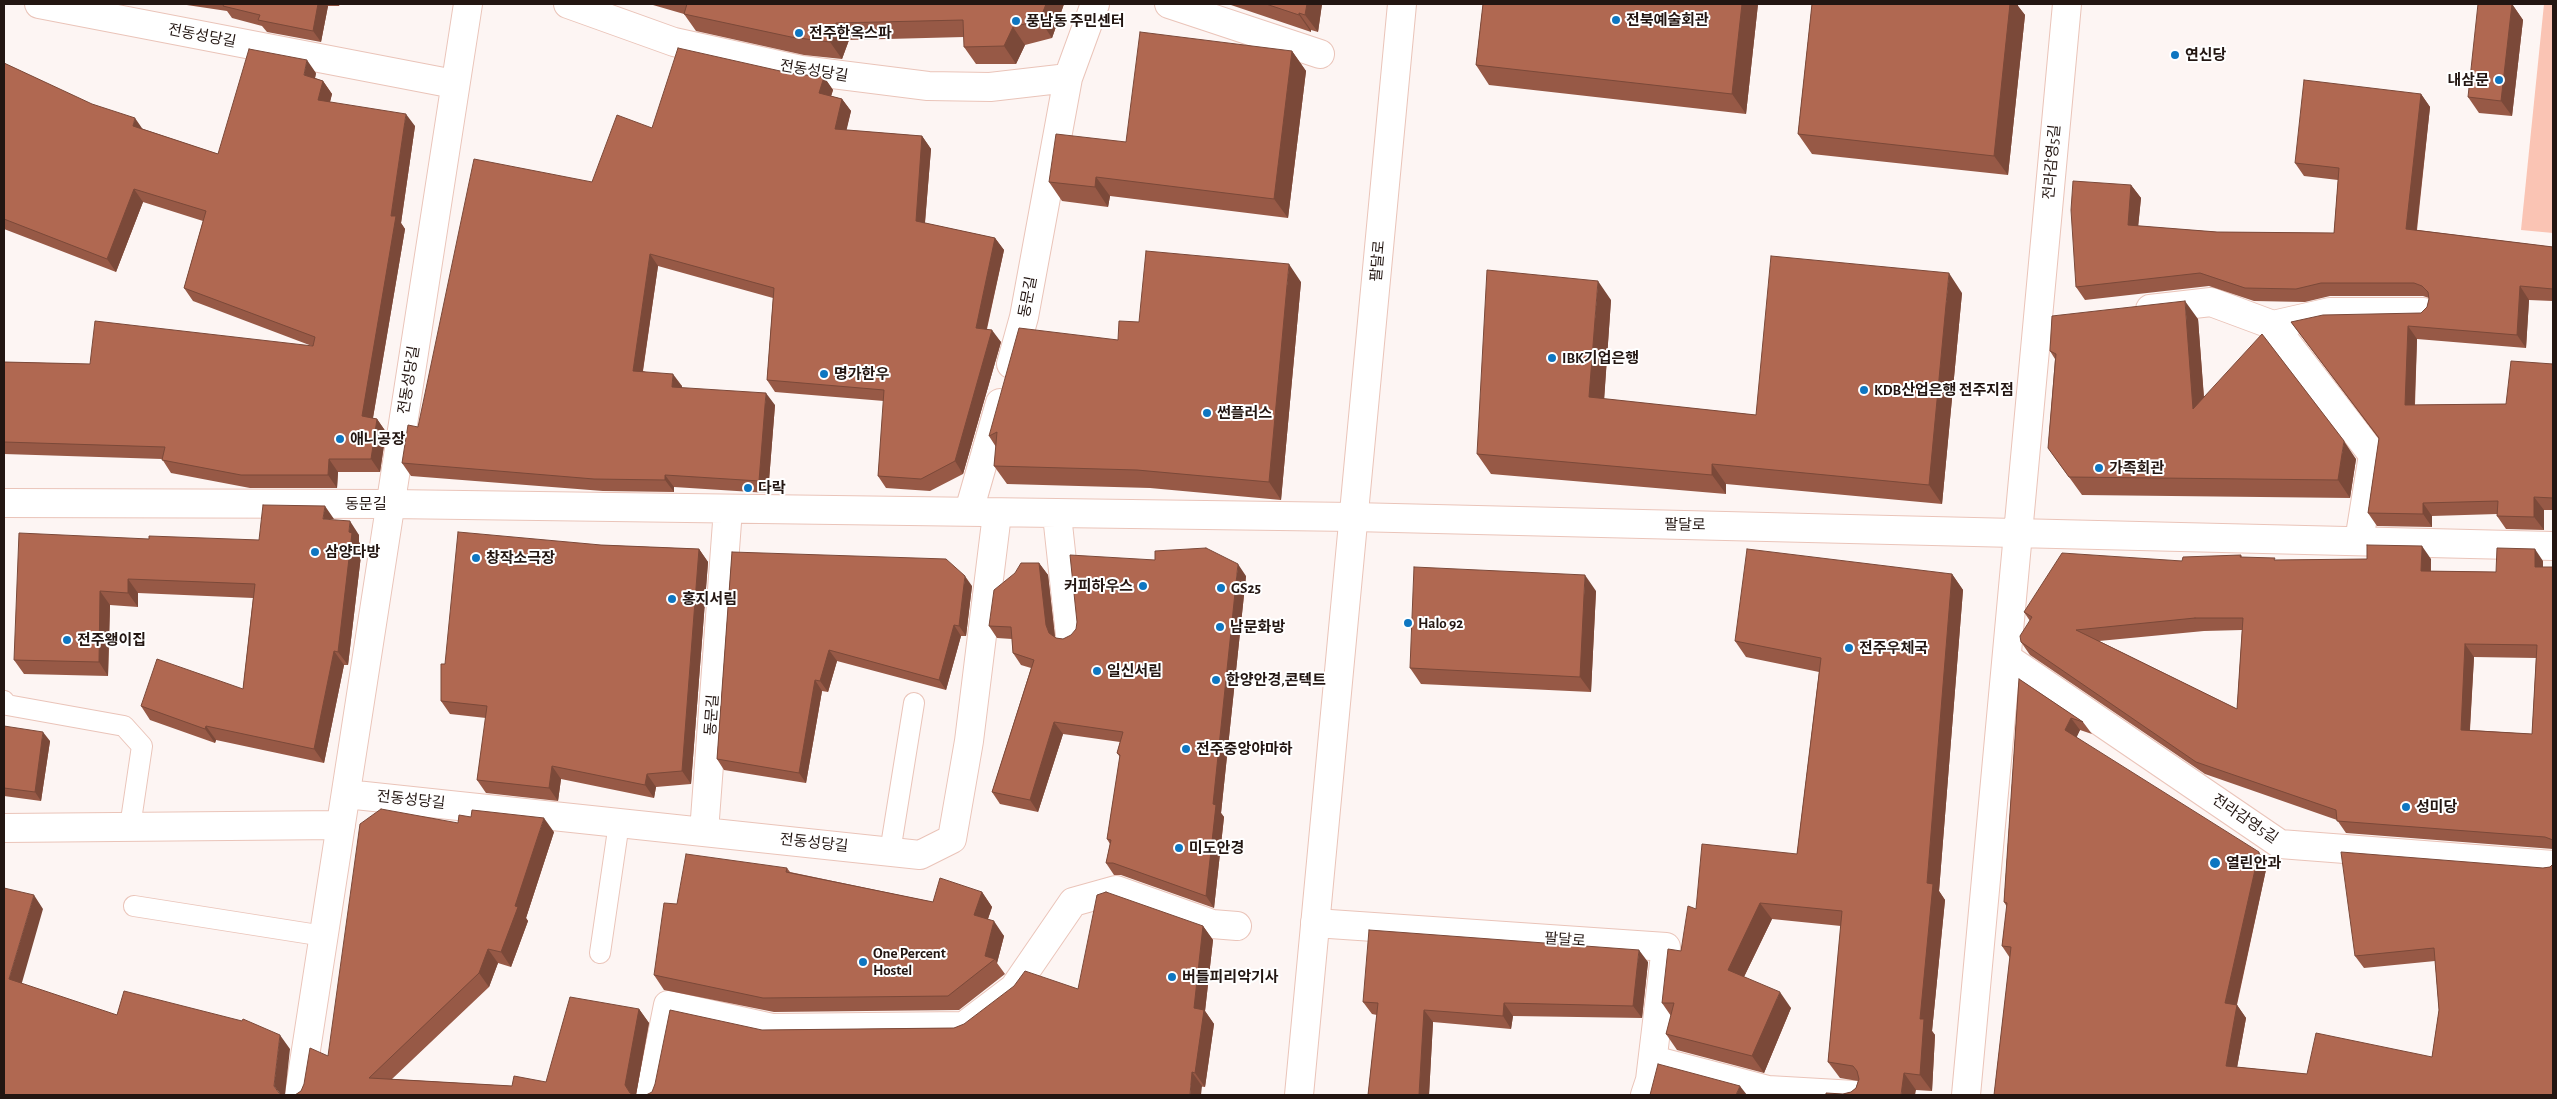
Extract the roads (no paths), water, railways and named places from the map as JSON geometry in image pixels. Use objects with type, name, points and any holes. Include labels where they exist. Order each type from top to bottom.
[{"type":"street","name":"전동성당길","points":[[39,4],[454,84]]},
{"type":"street","name":"전동성당길","points":[[299,1095],[454,84],[468,4]]},
{"type":"street","name":"전동성당길","points":[[568,4],[674,42],[800,70],[928,86],[990,87],[1068,78]]},
{"type":"street","name":"동문길","points":[[969,511],[1024,317],[1068,78],[1095,4]]},
{"type":"street","points":[[1169,4],[1320,54]]},
{"type":"street","name":"팔달로","points":[[1299,1095],[1402,4]]},
{"type":"street","name":"전라감영5길","points":[[1966,1095],[2067,4]]},
{"type":"street","points":[[2124,311],[2212,302],[2273,325],[2373,455],[2359,542]]},
{"type":"street","points":[[2273,325],[2330,312],[2423,312]]},
{"type":"street","points":[[2038,321],[2067,318]]},
{"type":"street","name":"동문길","points":[[4,503],[390,504],[969,511],[998,514],[1057,515],[1353,517]]},
{"type":"street","name":"동문길","points":[[704,832],[728,509]]},
{"type":"street","name":"전동성당길","points":[[346,794],[920,855],[952,839],[969,741],[998,514]]},
{"type":"street","points":[[1057,515],[1070,635]]},
{"type":"street","name":"팔달로","points":[[1353,517],[2018,533]]},
{"type":"street","points":[[2018,533],[2553,546]]},
{"type":"street","name":"전라감영5길","points":[[2007,658],[2280,844],[2553,865]]},
{"type":"street","points":[[4,828],[341,825]]},
{"type":"street","points":[[650,1095],[668,1005],[772,1028],[964,1026],[1014,988],[1073,902],[1116,890],[1212,924],[1237,926]]},
{"type":"street","name":"팔달로","points":[[1315,923],[1666,947],[1653,1060],[1645,1095]]},
{"type":"street","points":[[1653,1060],[1768,1090],[1854,1095]]},
{"type":"lane","points":[[4,701],[7,705],[124,726],[142,746],[130,827]]},
{"type":"lane","points":[[890,852],[914,703]]},
{"type":"lane","points":[[600,953],[620,823]]},
{"type":"lane","points":[[134,906],[324,936]]},
{"type":"place","name":"전북예술회관","points":[[1616,20]]},
{"type":"place","name":"풍남동 주민센터","points":[[1016,21]]},
{"type":"place","name":"전주한옥스파","points":[[799,33]]},
{"type":"place","name":"연신당","points":[[2175,55]]},
{"type":"place","name":"내삼문","points":[[2499,80]]},
{"type":"place","name":"IBK기업은행","points":[[1552,358]]},
{"type":"place","name":"명가한우","points":[[824,374]]},
{"type":"place","name":"KDB산업은행 전주지점","points":[[1864,390]]},
{"type":"place","name":"썬플러스","points":[[1207,413]]},
{"type":"place","name":"애니공장","points":[[340,439]]},
{"type":"place","name":"가족회관","points":[[2099,468]]},
{"type":"place","name":"다락","points":[[748,488]]},
{"type":"place","name":"삼양다방","points":[[315,552]]},
{"type":"place","name":"창작소극장","points":[[476,558]]},
{"type":"place","name":"커피하우스","points":[[1143,586]]},
{"type":"place","name":"GS25","points":[[1221,588]]},
{"type":"place","name":"홍지서림","points":[[672,599]]},
{"type":"place","name":"Halo 92","points":[[1408,623]]},
{"type":"place","name":"남문화방","points":[[1220,627]]},
{"type":"place","name":"전주왱이집","points":[[67,640]]},
{"type":"place","name":"전주우체국","points":[[1849,648]]},
{"type":"place","name":"일신서림","points":[[1097,671]]},
{"type":"place","name":"한양안경,콘텍트","points":[[1216,680]]},
{"type":"place","name":"전주중앙야마하","points":[[1186,749]]},
{"type":"place","name":"성미당","points":[[2406,807]]},
{"type":"place","name":"미도안경","points":[[1179,848]]},
{"type":"place","name":"열린안과","points":[[2215,863]]},
{"type":"place","name":"One Percent Hostel","points":[[863,962]]},
{"type":"place","name":"버들피리악기사","points":[[1172,977]]}]
